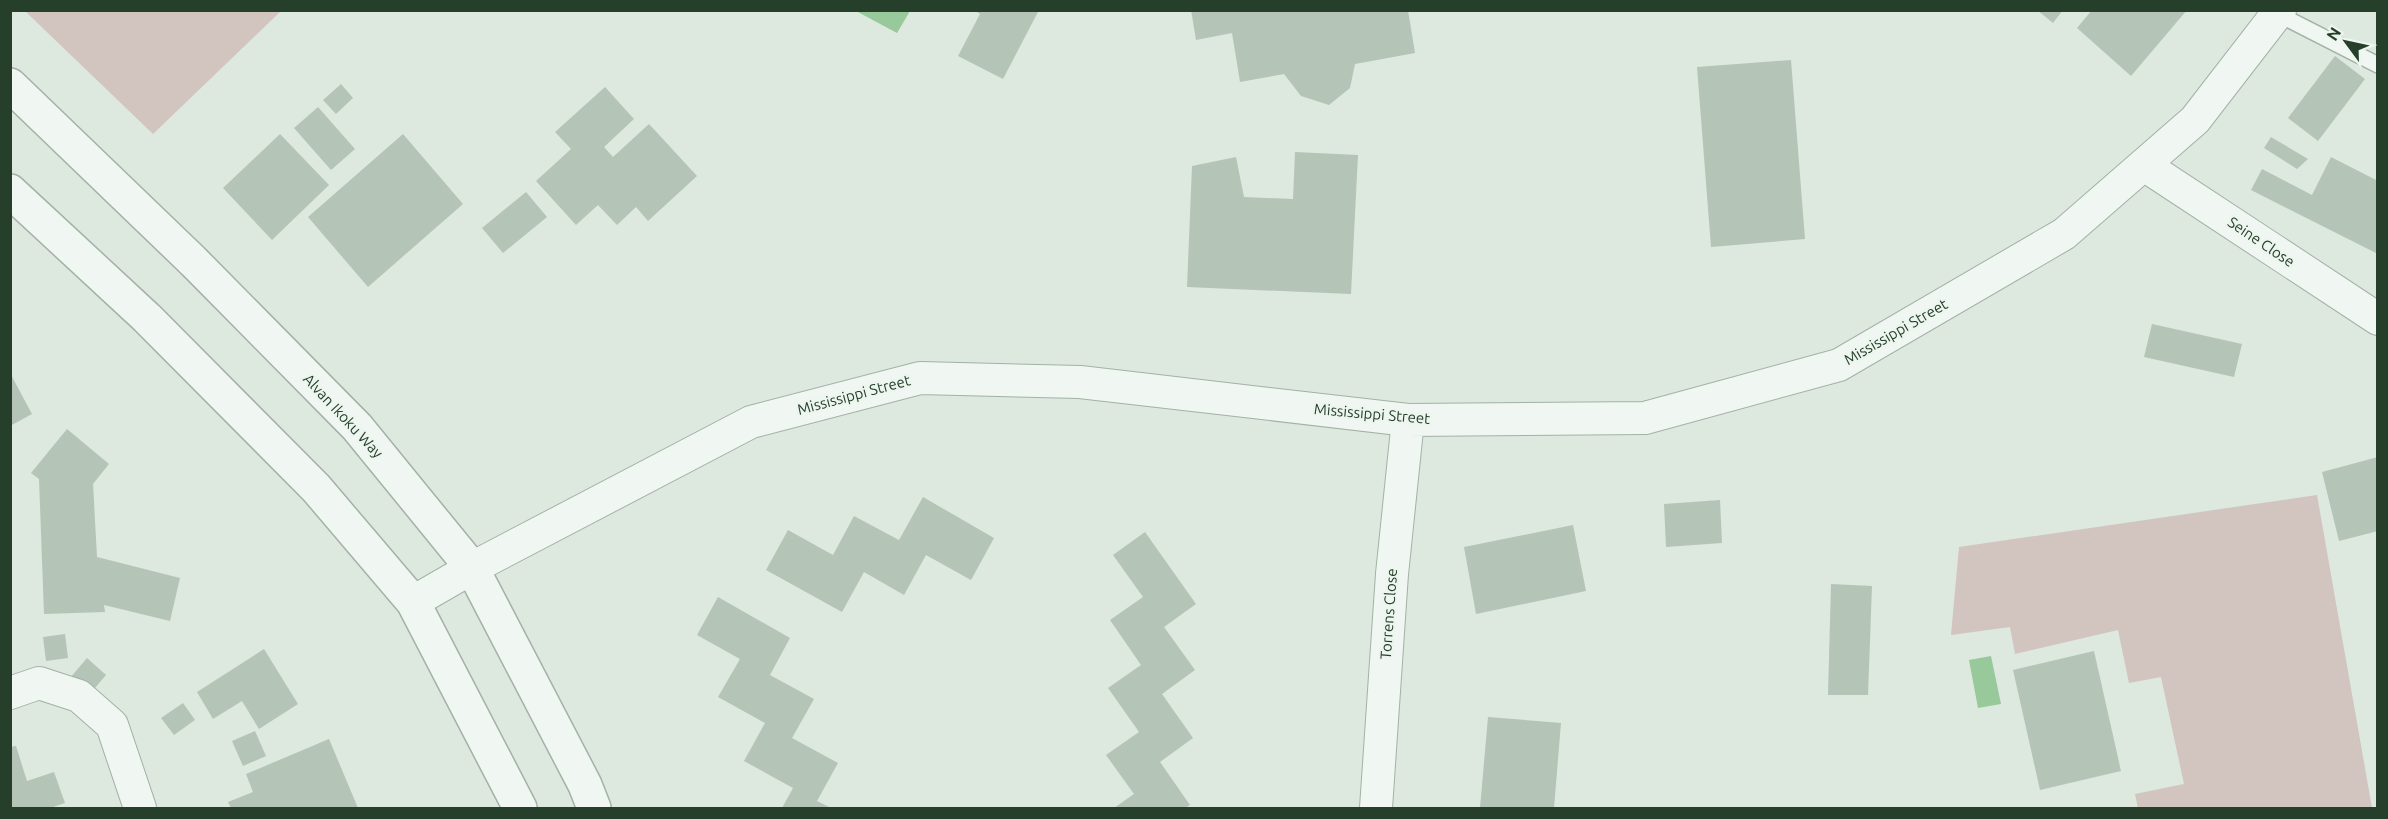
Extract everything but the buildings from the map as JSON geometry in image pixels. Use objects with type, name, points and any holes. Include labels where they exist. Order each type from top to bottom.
[{"type":"street","name":"Mississippi Street","points":[[413,602],[472,568],[751,422],[920,378],[1080,382],[1408,420],[1645,418],[1839,365],[2064,234],[2195,120],[2279,12]]},
{"type":"street","name":"Alvan Ikoku Way","points":[[10,85],[194,262],[357,427],[472,568],[585,785],[594,808]]},
{"type":"street","name":"Seine Close","points":[[2144,165],[2378,320]]},
{"type":"street","points":[[10,191],[147,318],[316,488],[413,602],[520,808]]},
{"type":"street","name":"Torrens Close","points":[[1376,808],[1392,574],[1408,420]]},
{"type":"street","points":[[10,693],[39,683],[79,696],[112,724],[140,808]]},
{"type":"lane","points":[[2279,12],[2378,65]]},
{"type":"shaded area","points":[[25,11],[281,11],[153,134]]},
{"type":"shaded area","points":[[856,11],[910,11],[897,33]]},
{"type":"shaded area","points":[[2317,495],[2372,808],[2138,808],[2135,794],[2184,784],[2161,677],[2129,683],[2118,630],[2015,654],[2010,627],[1951,635],[1959,547]]},
{"type":"shaded area","points":[[1991,656],[2001,704],[1978,708],[1969,660]]}]
